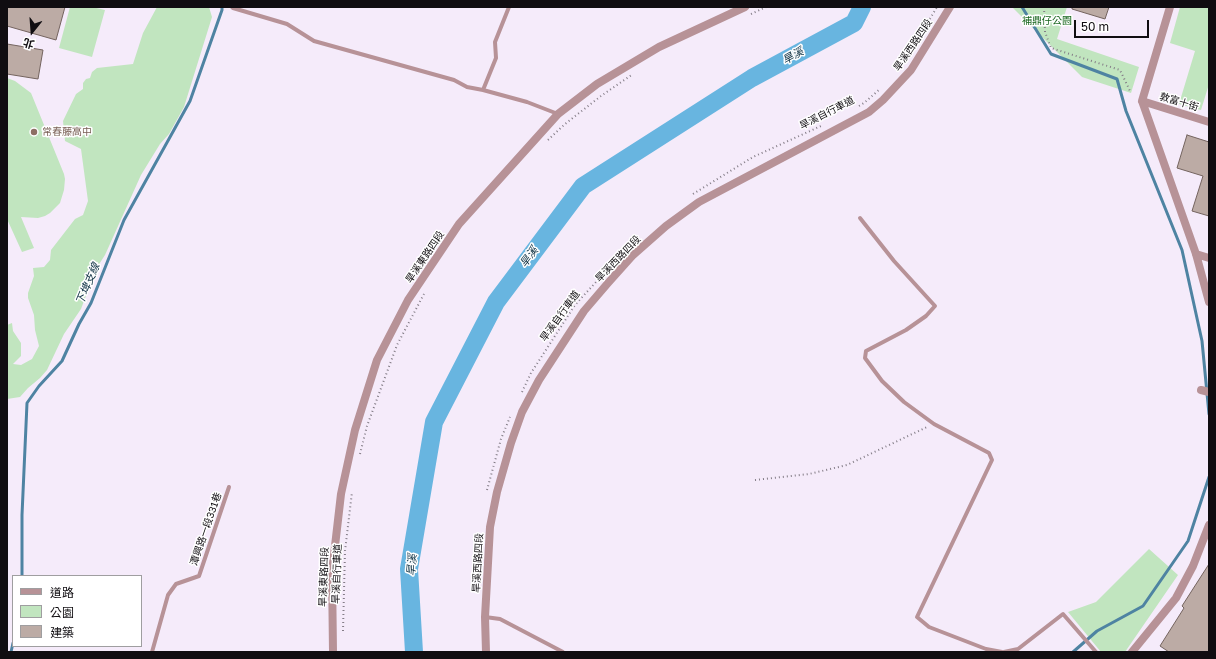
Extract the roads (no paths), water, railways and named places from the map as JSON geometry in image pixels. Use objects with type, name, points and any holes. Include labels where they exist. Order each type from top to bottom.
[{"type":"street","name":"旱溪東路四段","points":[[333,652],[332,572],[340,494],[355,430],[377,360],[408,300],[459,224],[558,114],[597,84],[659,47],[745,7]]},
{"type":"street","name":"旱溪西路四段","points":[[486,652],[485,618],[490,527],[497,492],[511,443],[522,412],[539,380],[584,312],[608,282],[632,256],[666,226],[699,202],[869,112],[883,100],[911,70],[950,7]]},
{"type":"street","points":[[1170,7],[1142,102],[1196,254],[1209,302]]},
{"type":"street","name":"敦富十街","points":[[1142,102],[1209,122]]},
{"type":"street","points":[[1196,254],[1209,258]]},
{"type":"street","points":[[1132,652],[1176,598],[1193,566],[1209,525]]},
{"type":"lane","points":[[232,7],[287,24],[314,41],[454,80],[467,87],[527,102],[558,114]]},
{"type":"lane","points":[[483,90],[496,58],[495,42],[508,7]]},
{"type":"lane","points":[[860,218],[894,261],[935,306],[926,316],[906,330],[866,352],[865,358],[882,381],[904,402],[934,424],[989,453],[992,460],[922,604],[918,617],[929,627],[986,649],[1003,652],[1018,649],[1063,614],[1096,652]]},
{"type":"lane","name":"潭興路一段331巷","points":[[152,652],[168,595],[176,584],[199,576],[229,487]]},
{"type":"lane","points":[[485,618],[500,619],[563,652]]},
{"type":"waterway","name":"下埤支線","points":[[22,575],[22,515],[27,403],[39,386],[62,361],[79,324],[91,303],[124,220],[190,101],[222,7]]},
{"type":"waterway","name":"旱溪","points":[[414,652],[409,569],[434,422],[496,302],[583,186],[752,78],[854,23],[862,7]]},
{"type":"waterway","points":[[1022,7],[1051,54],[1117,79],[1126,111],[1182,250],[1202,341],[1209,414]]},
{"type":"waterway","points":[[1073,652],[1097,631],[1143,606],[1188,541],[1209,477]]},
{"type":"waterway","name":"下埤支線","points":[[11,652],[12,647]]},
{"type":"place","name":"常春藤高中","points":[[34,132]]},
{"type":"park label","name":"補鼎仔公園","points":[[1047,21]]}]
